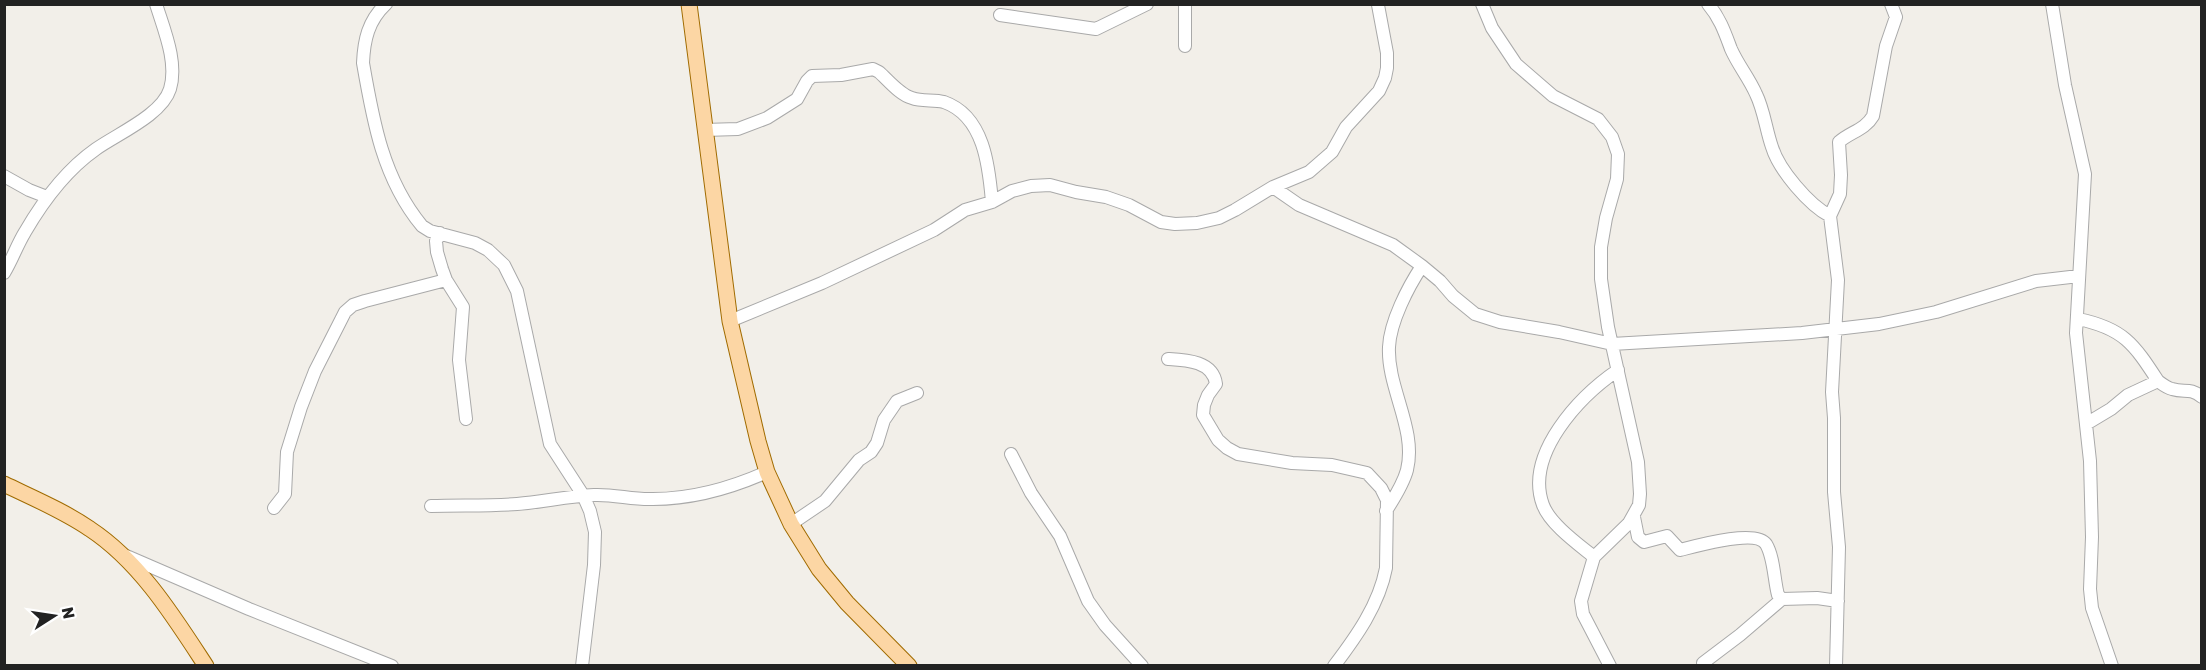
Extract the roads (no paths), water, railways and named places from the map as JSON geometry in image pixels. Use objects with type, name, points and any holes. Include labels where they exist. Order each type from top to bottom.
[{"type":"main road","points":[[689,4],[730,321],[767,472],[791,524],[819,569],[847,603],[909,666]]},
{"type":"main road","points":[[4,484],[55,508],[91,529],[120,554],[153,590],[206,666]]},
{"type":"street","points":[[4,273],[24,233],[47,197],[95,150],[165,101],[171,81],[171,55],[156,4]]},
{"type":"street","points":[[386,4],[374,16],[370,24],[363,52],[363,63],[380,150],[404,200],[422,226],[475,243],[488,250],[504,265],[517,291],[550,444],[583,495],[590,511],[595,532],[594,565],[582,666]]},
{"type":"street","points":[[1000,15],[1096,29],[1147,4]]},
{"type":"street","points":[[1185,4],[1185,46]]},
{"type":"street","points":[[1482,4],[1492,28],[1516,64],[1553,96],[1598,120],[1608,132],[1618,154],[1617,179],[1604,230],[1601,267],[1602,293],[1640,472],[1640,494],[1634,517],[1617,537],[1593,557],[1581,594],[1581,608],[1610,666]]},
{"type":"street","points":[[1708,4],[1716,14],[1733,52],[1757,95],[1773,150],[1786,173],[1819,210],[1830,216]]},
{"type":"street","points":[[1836,666],[1838,529],[1834,492],[1832,392],[1838,306],[1837,262],[1830,216],[1840,194],[1839,142],[1870,123],[1874,116],[1886,46],[1896,17],[1891,4]]},
{"type":"street","points":[[2052,4],[2065,85],[2085,174],[2077,351],[2092,488],[2090,573],[2092,608],[2112,666]]},
{"type":"street","points":[[730,321],[822,283],[934,230],[965,210],[1031,186],[1050,185],[1106,197],[1129,205],[1161,222],[1197,223],[1219,218],[1273,187],[1309,172],[1332,152],[1346,127],[1379,91],[1385,78],[1387,53],[1378,5]]},
{"type":"street","points":[[704,130],[738,129],[767,118],[797,99],[812,76],[841,75],[873,69],[910,98],[947,103],[966,118],[976,130],[983,147],[989,172],[992,202]]},
{"type":"street","points":[[4,176],[47,197]]},
{"type":"street","points":[[1273,187],[1299,206],[1393,245],[1440,281],[1453,296],[1475,314],[1500,322],[1612,344],[1802,333],[1879,324],[1936,312],[2036,281],[2079,276]]},
{"type":"street","points":[[440,233],[436,241],[437,252],[446,280],[463,307],[459,360],[466,419]]},
{"type":"street","points":[[1386,512],[1403,481],[1408,462],[1406,435],[1390,366],[1389,343],[1393,324],[1422,266]]},
{"type":"street","points":[[273,508],[285,494],[286,452],[301,407],[315,371],[345,312],[353,305],[365,301],[446,280]]},
{"type":"street","points":[[2078,319],[2100,325],[2131,342],[2158,381],[2171,389],[2187,389],[2202,397]]},
{"type":"street","points":[[1168,360],[1191,360],[1208,369],[1215,379],[1216,384],[1208,395],[1203,415],[1218,440],[1227,448],[1238,454],[1292,463],[1332,465],[1367,473],[1381,488],[1387,500],[1384,579],[1371,611],[1334,666]]},
{"type":"street","points":[[1593,557],[1562,530],[1543,507],[1539,482],[1544,454],[1552,438],[1597,385],[1618,370]]},
{"type":"street","points":[[2086,423],[2111,409],[2128,395],[2158,381]]},
{"type":"street","points":[[791,524],[825,501],[859,460],[871,452],[878,443],[884,420],[897,401],[917,393]]},
{"type":"street","points":[[1011,454],[1031,494],[1060,536],[1088,601],[1105,625],[1142,666]]},
{"type":"street","points":[[430,506],[515,504],[583,495],[610,494],[653,500],[695,496],[767,472]]},
{"type":"street","points":[[1634,517],[1638,537],[1644,543],[1667,536],[1680,550],[1741,538],[1753,537],[1762,540],[1766,543],[1770,554],[1778,595],[1782,598]]},
{"type":"street","points":[[120,554],[392,666]]},
{"type":"street","points":[[1703,663],[1782,598],[1817,598],[1838,601]]}]
